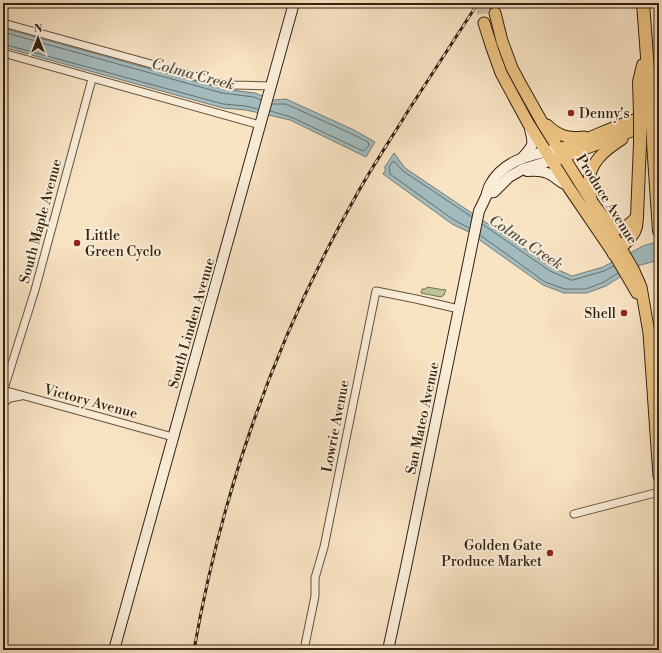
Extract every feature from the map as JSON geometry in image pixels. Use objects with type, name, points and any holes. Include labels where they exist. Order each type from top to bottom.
[{"type":"highway","points":[[643,3],[646,52],[639,82],[650,113],[659,230]]},
{"type":"highway","points":[[618,253],[634,232],[636,227],[640,143],[650,113]]},
{"type":"highway","points":[[591,201],[611,226],[620,228],[626,227],[637,217]]},
{"type":"main road","name":"South Linden Avenue","points":[[114,650],[294,3]]},
{"type":"main road","points":[[495,13],[502,41],[510,61],[555,154]]},
{"type":"main road","points":[[484,23],[502,73],[528,123],[533,140],[531,149],[523,158]]},
{"type":"main road","points":[[535,111],[548,127],[562,136],[577,138],[598,134]]},
{"type":"main road","points":[[487,193],[494,192],[516,173],[598,134],[650,113]]},
{"type":"main road","points":[[528,123],[555,154]]},
{"type":"main road","points":[[555,154],[647,125],[659,123]]},
{"type":"main road","points":[[591,201],[589,178],[593,164],[604,152],[634,130]]},
{"type":"main road","name":"San Mateo Avenue","points":[[388,650],[478,216],[482,204],[488,187],[497,174],[503,169],[523,158],[555,154]]},
{"type":"main road","name":"Produce Avenue","points":[[555,154],[567,185],[630,271],[645,310],[650,346],[659,476]]},
{"type":"main road","name":"Produce Avenue","points":[[555,154],[591,201],[618,253]]},
{"type":"main road","points":[[516,173],[544,171],[551,174],[561,183],[567,185]]},
{"type":"street","points":[[3,23],[220,83],[270,90]]},
{"type":"street","points":[[3,53],[261,122]]},
{"type":"street","name":"South Maple Avenue","points":[[3,391],[37,284],[92,78]]},
{"type":"street","name":"Lowrie Avenue","points":[[304,650],[314,596],[315,578],[325,541],[376,291],[459,309]]},
{"type":"street","name":"Victory Avenue","points":[[3,391],[173,437]]},
{"type":"street","points":[[3,403],[10,398],[22,396]]},
{"type":"street","points":[[574,514],[659,492]]},
{"type":"green space","points":[[427,287],[446,290],[444,295],[441,297],[421,293],[422,289],[426,289]]},
{"type":"water","points":[[3,28],[223,89],[255,93],[273,100],[286,99],[354,130],[375,142],[366,157],[290,120],[246,110],[223,108],[3,47]]},
{"type":"water","points":[[394,153],[405,168],[552,267],[572,276],[603,267],[643,246],[659,241],[659,260],[637,266],[606,286],[587,293],[564,293],[543,285],[473,234],[452,224],[383,174],[386,169],[384,168]]},
{"type":"tunnel","points":[[481,3],[484,23]]},
{"type":"tunnel","points":[[493,3],[495,13]]},
{"type":"railway","points":[[194,650],[220,531],[237,473],[256,415],[302,302],[328,248],[363,183],[478,3]]},
{"type":"place","name":"Denny's","points":[[571,113]]},
{"type":"place","name":"Little Green Cyclo","points":[[77,243]]},
{"type":"place","name":"Shell","points":[[624,313]]},
{"type":"place","name":"Golden Gate Produce Market","points":[[550,553]]},
{"type":"water label","name":"Colma Creek","points":[[193,74]]},
{"type":"water label","name":"Colma Creek","points":[[526,242]]}]
